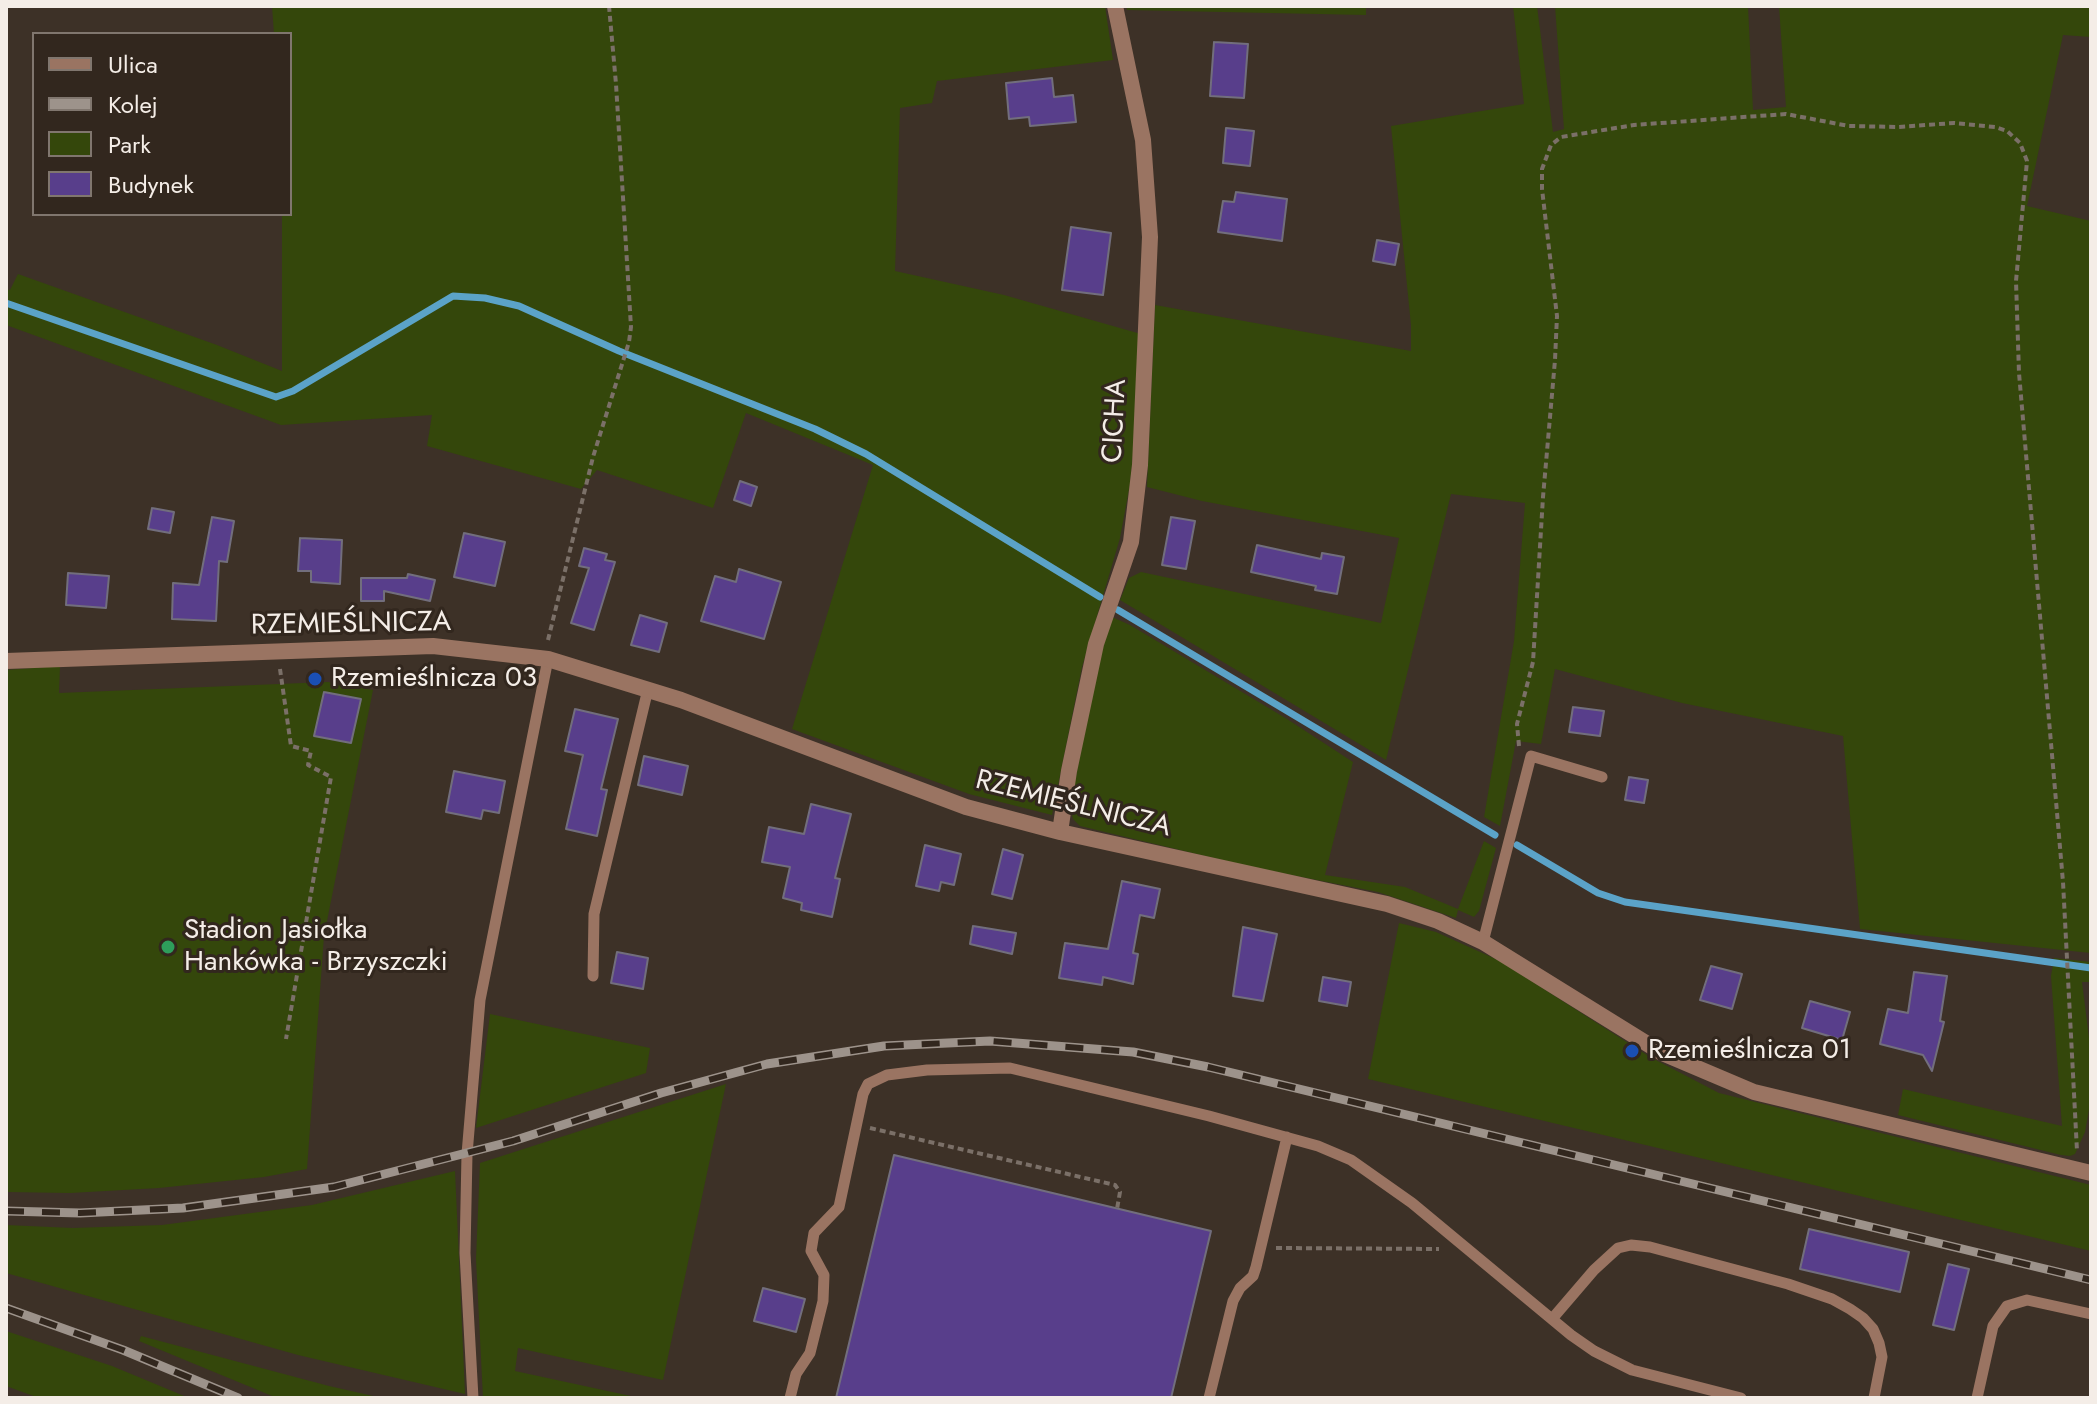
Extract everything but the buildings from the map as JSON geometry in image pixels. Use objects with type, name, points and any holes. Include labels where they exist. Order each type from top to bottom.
[{"type":"street","name":"CICHA","points":[[1060,832],[1069,771],[1096,644],[1131,542],[1140,465],[1150,237],[1143,140],[1115,6]]},
{"type":"street","name":"RZEMIEŚLNICZA","points":[[6,661],[433,646],[546,659],[681,700],[966,807],[1060,832],[1387,904],[1438,921],[1483,942],[1662,1053],[1754,1092],[2085,1171]]},
{"type":"lane","points":[[473,1398],[465,1253],[467,1154],[480,1000],[546,659]]},
{"type":"lane","points":[[593,976],[594,914],[648,689]]},
{"type":"lane","points":[[1483,942],[1531,756],[1602,777]]},
{"type":"lane","points":[[790,1398],[796,1374],[810,1353],[823,1301],[824,1275],[811,1251],[814,1233],[839,1207],[863,1094],[868,1084],[877,1078],[927,1070],[1010,1068],[1064,1079],[1318,1146],[1360,1166],[1401,1194],[1594,1351],[1632,1370],[1741,1398]]},
{"type":"lane","points":[[1209,1398],[1233,1301],[1240,1288],[1253,1276],[1287,1137]]},
{"type":"lane","points":[[1552,1319],[1594,1270],[1618,1248],[1631,1245],[1650,1247],[1788,1284],[1832,1299],[1850,1309],[1873,1329],[1879,1343],[1882,1357],[1874,1398]]},
{"type":"lane","points":[[1977,1398],[1993,1326],[2007,1306],[2027,1300],[2091,1314]]},
{"type":"path","points":[[546,659],[593,457],[629,342],[631,294],[609,6]]},
{"type":"path","points":[[1528,767],[1517,737],[1522,701],[1533,662],[1557,316],[1542,189],[1542,169],[1551,145],[1561,137],[1634,125],[1786,114],[1849,126],[1899,127],[1954,123],[2007,131],[2020,143],[2027,161],[2016,281],[2019,373],[2085,1171]]},
{"type":"path","points":[[276,651],[291,746],[311,751],[308,765],[331,777],[286,1039]]},
{"type":"path","points":[[856,1125],[1115,1185],[1120,1192],[1117,1209]]},
{"type":"path","points":[[1261,1248],[1469,1249]]},
{"type":"green space","points":[[272,6],[1105,6],[1113,60],[937,81],[932,103],[900,108],[895,271],[1004,295],[1141,334],[1130,484],[1120,538],[1082,667],[1052,815],[969,794],[792,729],[873,465],[746,413],[713,508],[597,470],[581,489],[427,446],[432,415],[281,425],[6,325],[6,289],[10,290],[18,274],[282,371],[282,216],[292,216],[292,32],[274,32]]},
{"type":"green space","points":[[1126,6],[1366,6],[1366,15],[1127,10]]},
{"type":"green space","points":[[1513,6],[1537,6],[1553,132],[1564,129],[1555,6],[1748,6],[1753,110],[1786,107],[1779,6],[2091,6],[2091,37],[2063,35],[2027,206],[2091,221],[2091,953],[1860,929],[1843,736],[1682,703],[1555,669],[1541,744],[1516,741],[1500,826],[1484,817],[1514,641],[1525,503],[1451,494],[1386,760],[1120,600],[1129,578],[1141,572],[1381,623],[1399,538],[1202,501],[1147,487],[1155,305],[1411,351],[1391,126],[1524,104]]},
{"type":"green space","points":[[1112,617],[1287,719],[1353,762],[1325,875],[1405,887],[1458,909],[1484,841],[1496,848],[1479,911],[1474,917],[1458,910],[1456,918],[1378,892],[1251,867],[1080,826],[1073,819],[1070,807],[1098,664]]},
{"type":"green space","name":"Stadion Jasiołka Hankówka - Brzyszczki","points":[[60,666],[59,693],[328,682],[373,690],[324,936],[307,1169],[264,1177],[159,1188],[70,1193],[6,1192],[6,670]]},
{"type":"green space","points":[[1399,923],[1436,932],[1500,961],[1650,1057],[1719,1093],[2091,1185],[2091,1251],[1368,1079]]},
{"type":"green space","points":[[2054,958],[2091,962],[2091,982],[2082,982],[2091,1054],[2091,1098],[2085,1132],[2075,1154],[2061,1155],[1898,1115],[1903,1089],[2062,1126],[2051,976]]},
{"type":"green space","points":[[490,1014],[650,1048],[646,1073],[476,1128]]},
{"type":"green space","points":[[726,1084],[663,1380],[518,1348],[515,1371],[640,1398],[483,1398],[476,1259],[480,1163]]},
{"type":"green space","points":[[455,1171],[465,1394],[298,1355],[6,1273],[6,1225],[73,1228],[162,1225],[312,1205]]},
{"type":"green space","points":[[6,1331],[112,1366],[189,1398],[39,1398],[6,1386]]},
{"type":"green space","points":[[141,1336],[382,1398],[277,1398],[139,1341]]},
{"type":"waterway","points":[[6,303],[276,397],[293,391],[453,296],[485,298],[519,306],[619,351],[815,429],[866,454],[1100,597]]},
{"type":"waterway","points":[[1118,610],[1495,835]]},
{"type":"waterway","points":[[1517,845],[1598,893],[1625,902],[2091,968]]},
{"type":"railway","points":[[6,1211],[80,1213],[183,1208],[334,1187],[513,1141],[661,1093],[767,1064],[884,1046],[990,1041],[1133,1052],[1208,1067],[2091,1280]]},
{"type":"railway","points":[[6,1308],[123,1350],[238,1398]]},
{"type":"place","name":"Rzemieślnicza 03","points":[[315,679]]},
{"type":"place","name":"Stadion Jasiołka Hankówka - Brzyszczki","points":[[168,947]]},
{"type":"place","name":"Rzemieślnicza 01","points":[[1632,1051]]}]
